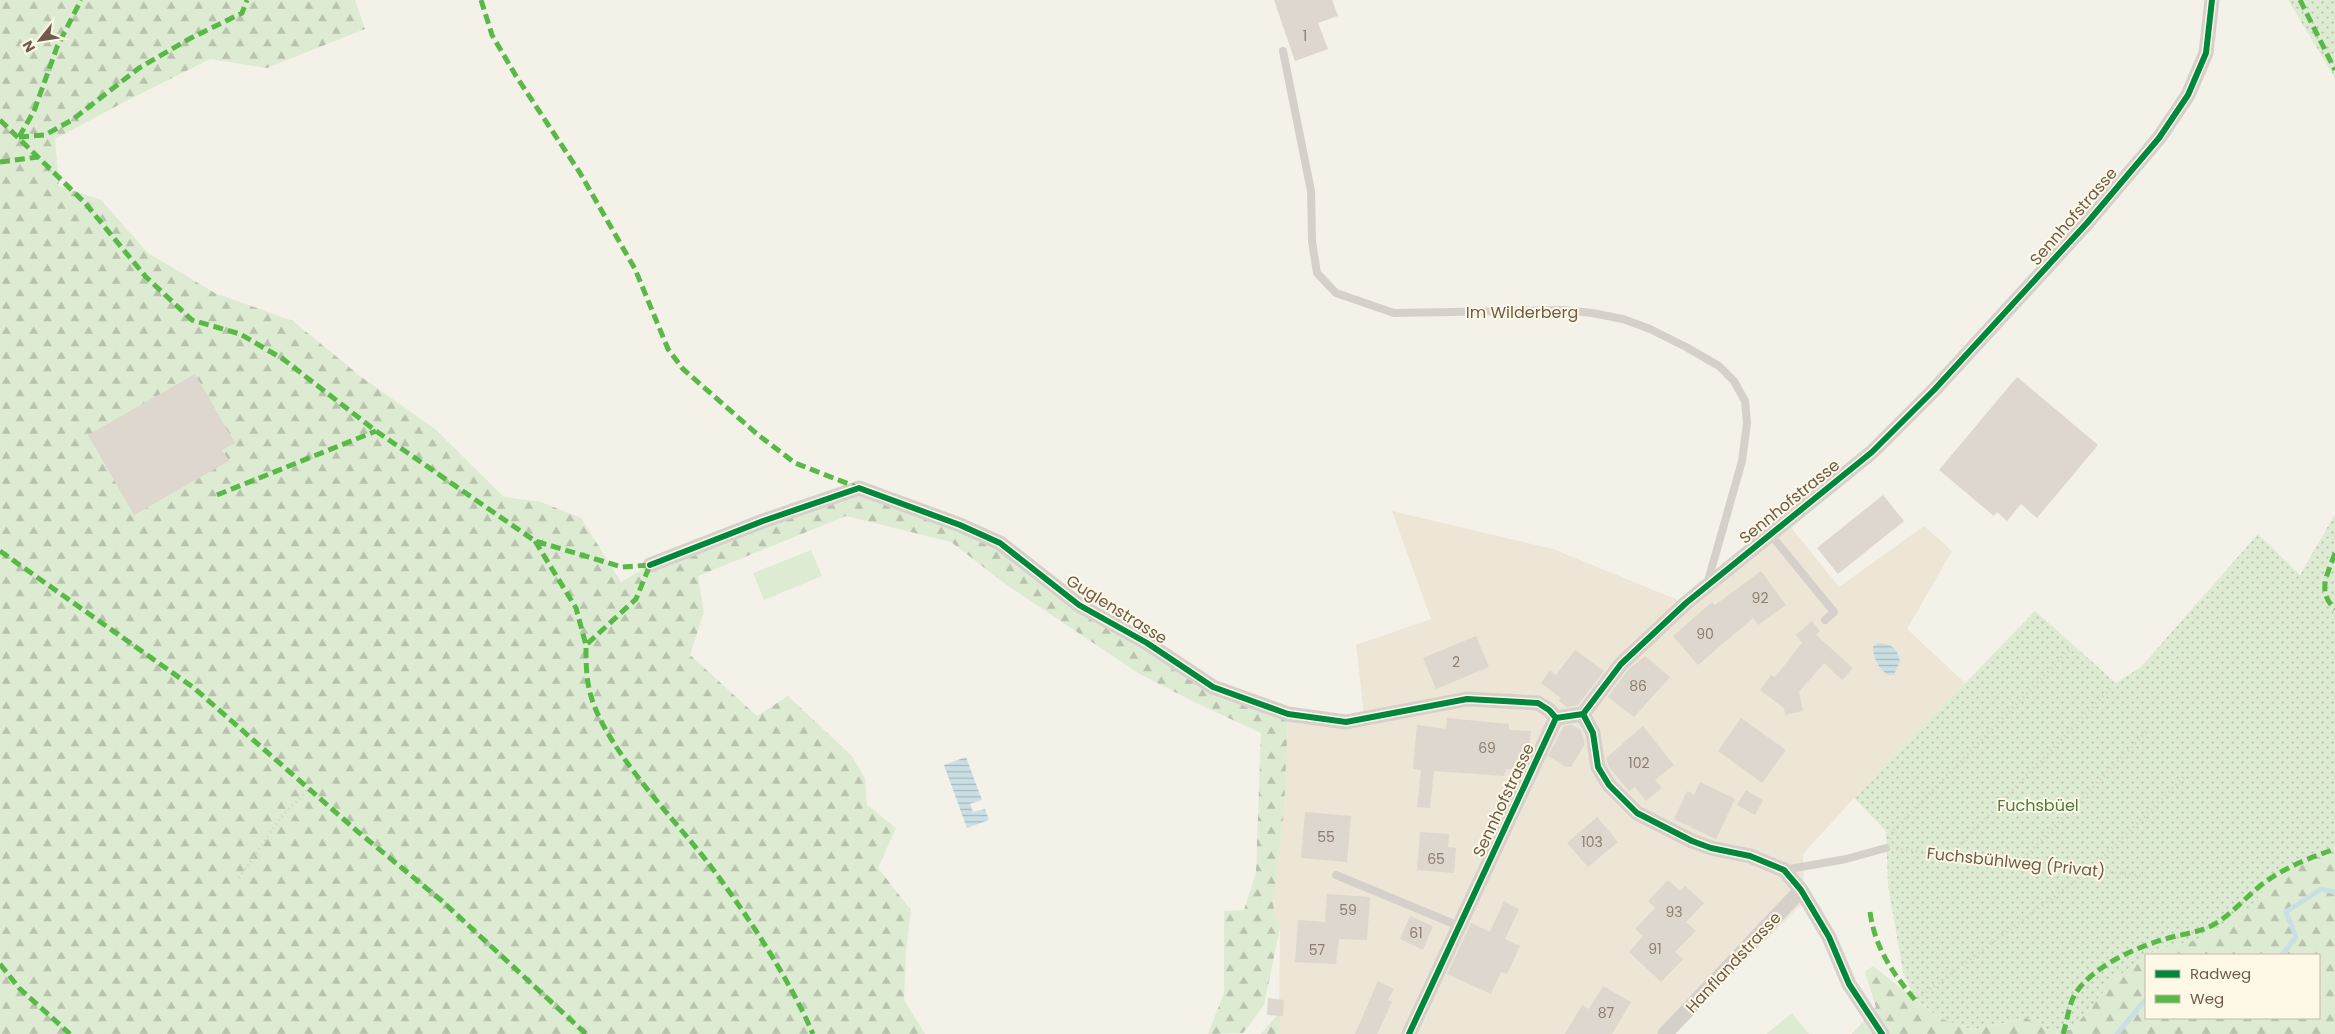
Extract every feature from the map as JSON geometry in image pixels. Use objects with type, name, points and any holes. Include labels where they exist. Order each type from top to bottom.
[{"type":"street","name":"Sennhofstrasse","points":[[1583,714],[1621,664],[1686,603],[1872,452],[1934,390],[2087,223],[2159,138],[2188,95],[2206,53],[2212,0]]},
{"type":"street","name":"Guglenstrasse","points":[[650,565],[763,521],[859,488],[960,525],[1000,543],[1079,605],[1146,643],[1213,687],[1288,714],[1346,722],[1467,699],[1538,703],[1549,710],[1556,718]]},
{"type":"street","points":[[1556,718],[1583,714],[1593,733],[1598,767],[1609,785],[1638,813],[1692,841],[1711,848],[1750,856],[1784,870],[1801,890],[1829,937],[1848,984],[1882,1034]]},
{"type":"street","name":"Sennhofstrasse","points":[[1409,1034],[1556,718]]},
{"type":"street","name":"Hanflandstrasse","points":[[1665,1034],[1801,890]]},
{"type":"lane","name":"Im Wilderberg","points":[[1283,51],[1311,191],[1312,240],[1317,273],[1336,293],[1394,313],[1563,310],[1623,319],[1650,329],[1686,347],[1719,366],[1734,381],[1745,401],[1746,432],[1742,461],[1707,586]]},
{"type":"lane","points":[[1771,535],[1834,612],[1825,620]]},
{"type":"lane","points":[[1784,870],[1846,859],[1886,848]]},
{"type":"lane","points":[[1336,875],[1459,926]]},
{"type":"path","points":[[1886,848],[1894,830],[2070,649]]},
{"type":"path","points":[[1950,855],[2111,688]]},
{"type":"path","points":[[2019,862],[2148,730]]},
{"type":"path","points":[[1918,998],[2091,869],[2186,775]]},
{"type":"path","points":[[239,878],[280,817],[309,789]]},
{"type":"shaded area","points":[[1392,511],[1553,549],[1685,603],[1786,521],[1839,587],[1924,526],[1952,551],[1907,629],[1965,683],[1803,854],[1804,902],[1670,1034],[1279,1034],[1280,928],[1273,905],[1284,811],[1288,714],[1364,714],[1356,645],[1431,619]]},
{"type":"shaded area","points":[[1878,643],[1887,644],[1897,653],[1900,661],[1894,675],[1888,675],[1877,663],[1873,647]]},
{"type":"shaded area","points":[[966,757],[982,800],[970,804],[973,812],[985,809],[989,820],[967,828],[944,765]]},
{"type":"green space","points":[[0,0],[355,0],[365,29],[267,68],[210,59],[55,139],[59,186],[101,200],[148,253],[215,293],[293,321],[360,376],[435,429],[504,497],[541,502],[581,518],[621,582],[650,565],[859,488],[960,525],[1213,687],[1288,714],[1284,811],[1273,905],[1280,928],[1264,1005],[1243,1033],[1208,1034],[1224,993],[1224,911],[1244,910],[1256,872],[1261,733],[1194,702],[1138,673],[1004,583],[951,542],[846,516],[698,576],[704,612],[690,655],[757,716],[788,696],[852,756],[865,778],[867,805],[896,828],[878,868],[911,910],[906,952],[904,1000],[925,1034],[0,1034]]},
{"type":"green space","points":[[2288,0],[2335,0],[2335,78]]},
{"type":"green space","name":"Fuchsbüel","points":[[2335,514],[2335,855],[2310,858],[2279,873],[2250,907],[2203,938],[2145,954],[2145,958],[2114,979],[2072,1030],[2049,1030],[2025,1018],[1973,1030],[1939,1018],[1915,998],[1903,972],[1888,885],[1886,831],[1854,798],[2035,611],[2116,683],[2141,667],[2258,534],[2300,575]]},
{"type":"green space","points":[[811,550],[822,576],[764,600],[753,573]]},
{"type":"green space","points":[[2335,855],[2335,1034],[1852,1034],[1876,1007],[1865,972],[1873,966],[1939,1018],[1973,1030],[2026,1018],[2049,1030],[2072,1030],[2114,979],[2145,958],[2145,1019],[2320,1019],[2320,954],[2151,954],[2160,949],[2203,938],[2250,907],[2279,873],[2310,858]]},
{"type":"green space","points":[[1280,1012],[1279,1034],[1261,1034]]},
{"type":"green space","points":[[1792,1013],[1809,1034],[1766,1034]]},
{"type":"building","points":[[1274,0],[1332,0],[1338,16],[1318,23],[1328,49],[1295,61]]},
{"type":"building","points":[[195,374],[235,443],[222,450],[229,461],[134,515],[88,435]]},
{"type":"building","points":[[2017,377],[2098,445],[2037,518],[2021,504],[2007,521],[1997,512],[1994,516],[1939,470]]},
{"type":"building","points":[[1883,495],[1904,521],[1838,574],[1817,548]]},
{"type":"building","points":[[1761,571],[1786,605],[1758,625],[1753,618],[1698,665],[1673,636],[1712,602],[1715,605]]},
{"type":"building","points":[[1812,621],[1820,631],[1816,635],[1853,668],[1842,680],[1824,663],[1799,692],[1803,711],[1785,715],[1784,708],[1760,690],[1771,675],[1775,677],[1802,643],[1796,635]]},
{"type":"building","points":[[1476,636],[1489,667],[1436,689],[1423,658]]},
{"type":"building","points":[[1575,650],[1604,671],[1578,705],[1567,707],[1559,701],[1561,698],[1541,683],[1550,670],[1556,675]]},
{"type":"building","points":[[1645,656],[1670,677],[1634,717],[1608,697],[1628,670]]},
{"type":"building","points":[[1447,718],[1509,724],[1509,730],[1531,731],[1528,756],[1524,765],[1521,765],[1520,770],[1506,769],[1504,776],[1434,771],[1430,808],[1417,807],[1421,770],[1413,769],[1417,725],[1446,729]]},
{"type":"building","points":[[1741,718],[1786,750],[1762,783],[1718,751]]},
{"type":"building","points":[[1572,725],[1581,730],[1585,744],[1571,767],[1566,767],[1548,756],[1564,726]]},
{"type":"building","points":[[1643,726],[1674,765],[1655,780],[1662,788],[1646,801],[1635,787],[1629,791],[1609,767],[1606,758]]},
{"type":"building","points":[[1700,782],[1735,799],[1716,839],[1674,819],[1687,791],[1694,795]]},
{"type":"building","points":[[1746,790],[1763,800],[1755,815],[1737,805]]},
{"type":"building","points":[[1305,812],[1351,816],[1347,862],[1301,858]]},
{"type":"building","points":[[1597,817],[1618,842],[1588,867],[1567,843]]},
{"type":"building","points":[[1420,832],[1449,834],[1448,847],[1456,848],[1454,873],[1417,870]]},
{"type":"building","points":[[1668,880],[1680,891],[1685,886],[1704,903],[1686,922],[1696,931],[1675,952],[1683,959],[1661,982],[1629,952],[1643,936],[1635,929],[1655,908],[1648,901]]},
{"type":"building","points":[[1327,894],[1370,897],[1367,940],[1339,939],[1336,964],[1295,962],[1298,920],[1325,922]]},
{"type":"building","points":[[1504,901],[1519,909],[1505,939],[1520,946],[1507,974],[1501,972],[1491,994],[1447,974],[1471,923],[1490,932]]},
{"type":"building","points":[[1410,916],[1433,926],[1423,950],[1400,939]]},
{"type":"building","points":[[1378,981],[1394,989],[1388,1000],[1392,1002],[1377,1034],[1355,1034]]},
{"type":"building","points":[[1603,986],[1631,1002],[1612,1034],[1565,1034],[1582,1005],[1589,1009]]},
{"type":"building","points":[[1268,998],[1284,1000],[1283,1016],[1267,1015]]},
{"type":"waterway","points":[[2283,954],[2296,937],[2286,912],[2321,889],[2335,892]]},
{"type":"waterway","points":[[2117,1034],[2145,1000]]},
{"type":"marked path","points":[[19,137],[34,111],[57,47],[81,0]]},
{"type":"marked path","points":[[19,137],[45,135],[72,120],[139,68],[189,39],[242,13],[247,0]]},
{"type":"marked path","points":[[481,0],[492,35],[516,76],[580,173],[635,269],[668,349],[683,369],[757,434],[795,463],[859,488]]},
{"type":"marked path","points":[[2300,0],[2335,70]]},
{"type":"marked path","points":[[0,120],[85,203],[146,277],[192,320],[240,334],[283,359],[376,431],[535,541],[622,567],[650,565],[636,599],[586,645],[587,678],[594,705],[605,729],[620,753],[709,864],[752,925],[792,991],[813,1034]]},
{"type":"marked path","points":[[0,162],[38,157]]},
{"type":"marked path","points":[[217,495],[376,431]]},
{"type":"marked path","points":[[535,541],[576,608],[586,645]]},
{"type":"marked path","points":[[0,551],[194,688],[357,831],[442,901],[586,1034]]},
{"type":"marked path","points":[[2335,553],[2325,582],[2326,596],[2335,609]]},
{"type":"marked path","points":[[2063,1034],[2075,994],[2092,975],[2103,967],[2141,947],[2213,925],[2232,912],[2260,886],[2277,874],[2305,860],[2335,849]]},
{"type":"marked path","points":[[1870,912],[1876,937],[1886,959],[1899,980],[1915,1000],[1918,998]]},
{"type":"marked path","points":[[0,964],[19,988],[70,1034]]},
{"type":"cycle path","points":[[1409,1034],[1556,718],[1583,714],[1621,664],[1686,603],[1872,452],[1934,390],[2087,223],[2159,138],[2188,95],[2206,53],[2212,0]]},
{"type":"cycle path","points":[[650,565],[763,521],[859,488],[960,525],[1000,543],[1079,605],[1147,643],[1213,687],[1288,714],[1346,722],[1467,699],[1538,703],[1549,710],[1556,718]]},
{"type":"cycle path","points":[[1583,714],[1593,733],[1598,767],[1609,785],[1637,813],[1692,841],[1711,848],[1750,856],[1784,870],[1801,890],[1829,937],[1849,984],[1882,1034]]}]
